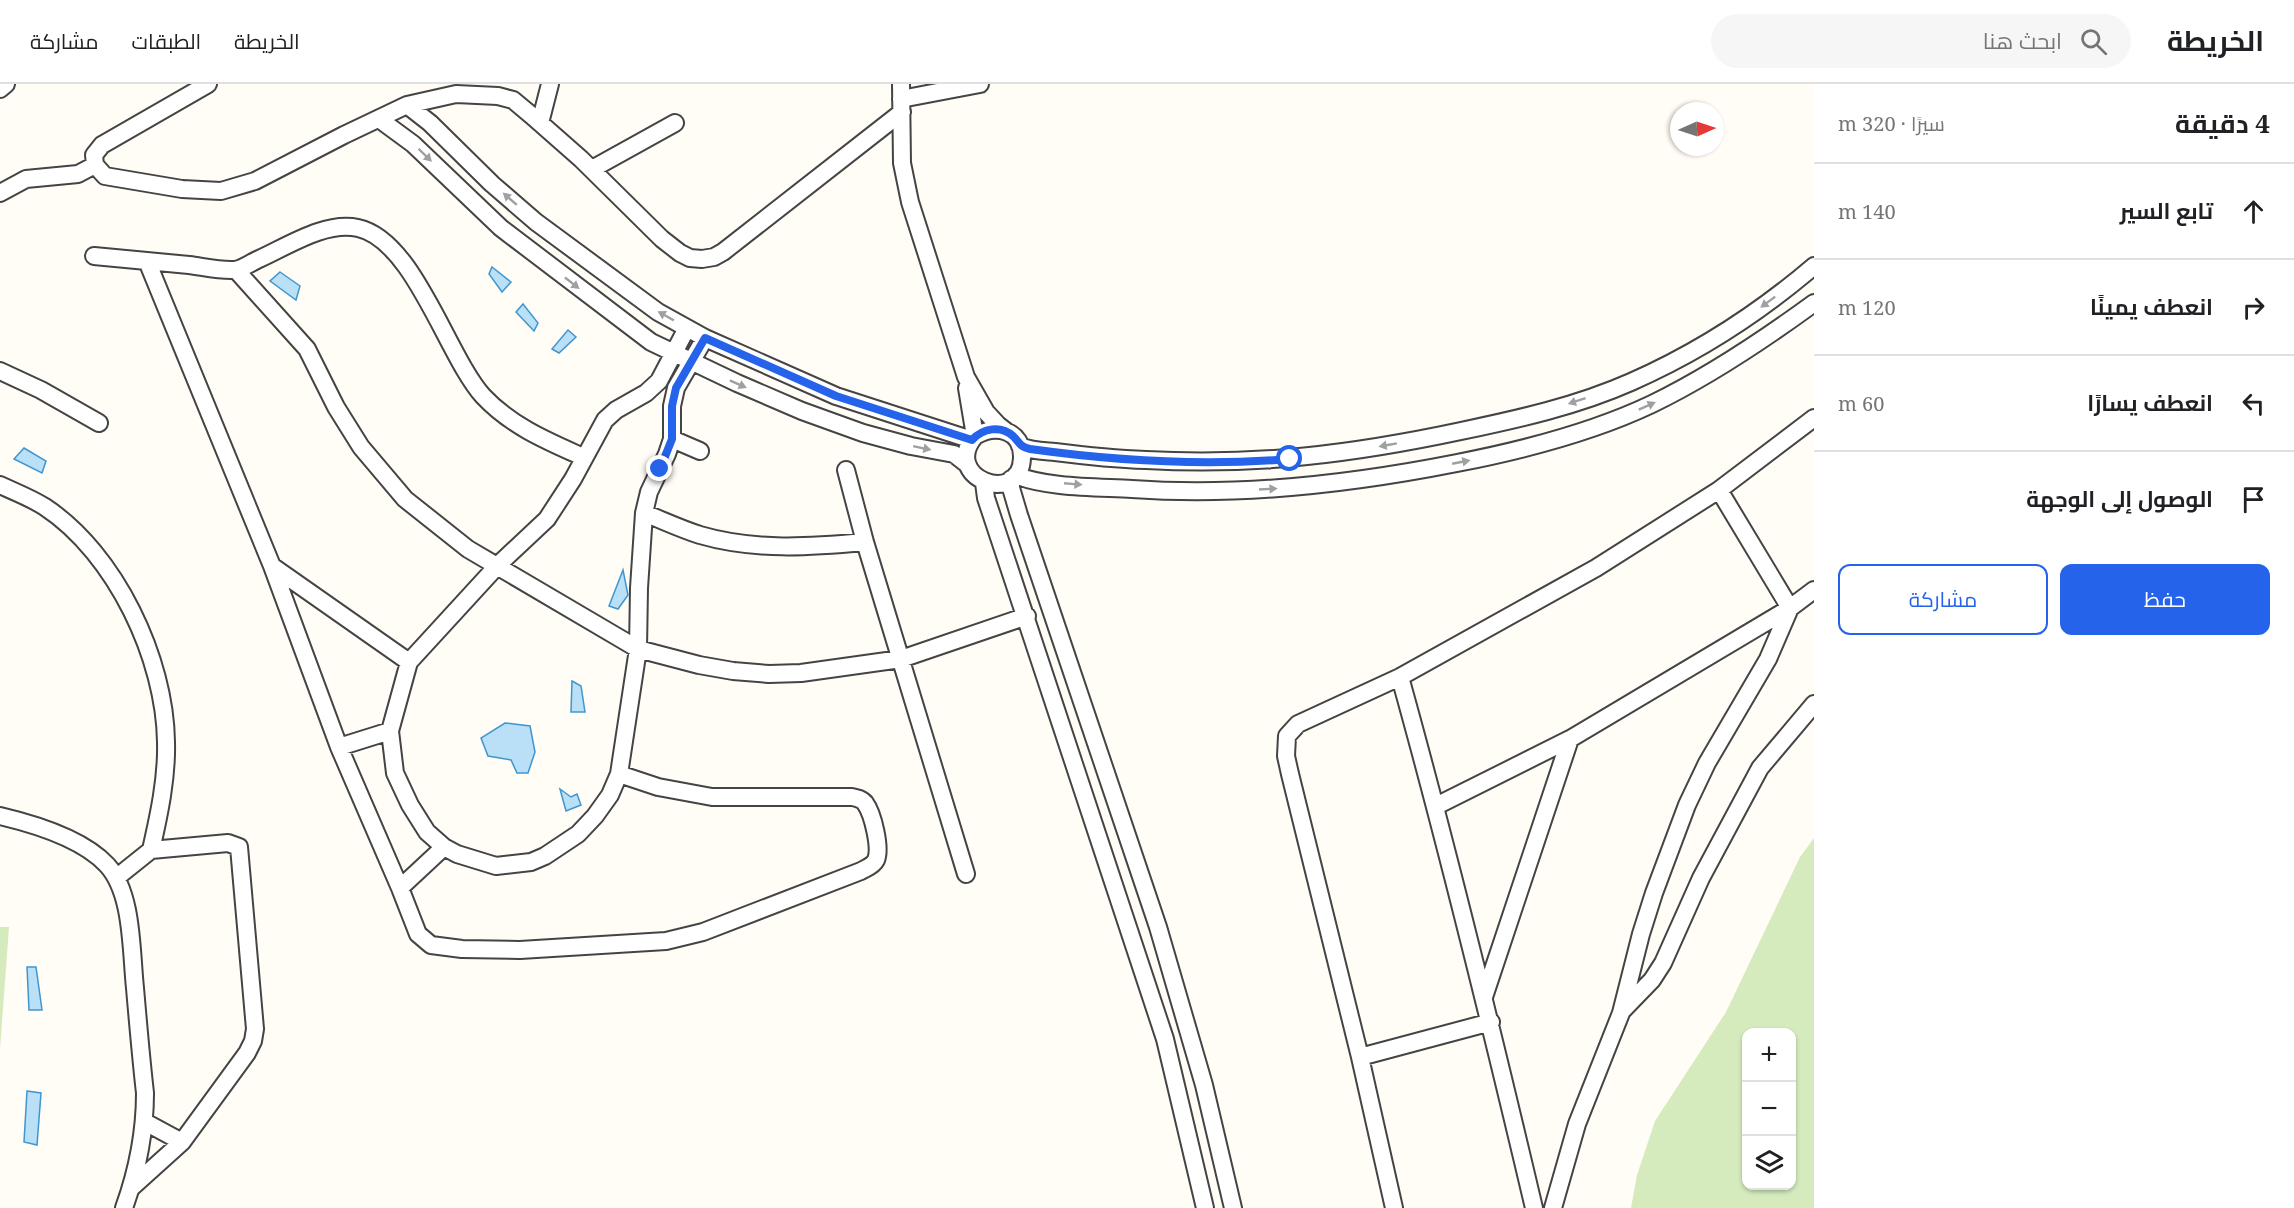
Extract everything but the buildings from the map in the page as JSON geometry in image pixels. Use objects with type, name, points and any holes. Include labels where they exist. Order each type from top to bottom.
[{"type":"street","points":[[0,89],[6,84]]},
{"type":"street","points":[[208,84],[102,145],[94,155],[95,165],[105,176],[120,180],[182,189],[222,191],[255,181],[407,105],[456,94],[498,96],[513,100],[592,170],[662,239],[690,258],[714,257],[901,98],[980,84]]},
{"type":"street","points":[[540,123],[550,84]]},
{"type":"street","points":[[901,98],[902,163],[910,202],[966,377],[974,438]]},
{"type":"street","points":[[407,105],[536,222],[658,312],[705,338],[836,396],[974,438]]},
{"type":"street","points":[[379,119],[413,144],[501,228],[651,342],[802,411],[872,435],[911,446],[954,454],[968,465],[974,476],[984,483],[998,485],[1014,477],[1043,482],[1160,491],[1251,490],[1371,478],[1498,455],[1605,424],[1651,404],[1730,361],[1814,303]]},
{"type":"street","points":[[592,170],[675,123]]},
{"type":"street","points":[[0,193],[26,179],[78,174],[95,165]]},
{"type":"street","points":[[94,256],[236,270],[314,234],[340,227],[367,231],[394,253],[424,292],[464,372],[488,401],[519,427],[583,457]]},
{"type":"street","points":[[147,261],[272,566],[339,747],[418,934],[426,942],[436,946],[462,949],[520,950],[651,943],[683,938],[861,871],[874,863],[877,858],[878,845],[870,812],[860,799],[712,797],[658,787],[619,774]]},
{"type":"street","points":[[1020,446],[1126,459],[1258,461],[1375,448],[1515,420],[1614,388],[1668,364],[1743,321],[1814,266]]},
{"type":"street","points":[[236,270],[307,349],[336,407],[361,447],[405,499],[468,549],[638,649],[699,665],[733,671],[769,674],[812,672],[901,658],[1027,616]]},
{"type":"street","points":[[687,328],[659,381],[646,393],[616,410],[605,420],[573,479],[547,519],[498,566],[409,662],[390,731],[395,773],[427,832],[444,847],[457,854],[496,866],[531,862],[545,856],[578,834],[610,795],[619,774],[638,649],[644,513],[649,492],[668,454],[672,439],[672,406],[676,388],[705,338]]},
{"type":"street","points":[[0,372],[41,390],[99,423]]},
{"type":"street","points":[[966,377],[986,412],[998,426],[1015,437],[1020,446],[1022,461],[1011,488],[1158,927],[1204,1085],[1233,1208]]},
{"type":"street","points":[[646,393],[672,406]]},
{"type":"street","points":[[1394,1208],[1360,1057],[1294,792],[1286,756],[1287,735],[1298,724],[1400,677],[1596,568],[1719,490],[1814,418]]},
{"type":"street","points":[[968,465],[968,447],[974,438],[985,431],[996,429],[1007,432]]},
{"type":"street","points":[[672,439],[700,451]]},
{"type":"street","points":[[846,470],[966,874]]},
{"type":"street","points":[[984,483],[986,498],[1166,1039],[1205,1208]]},
{"type":"street","points":[[0,485],[46,508],[78,536],[111,576],[140,629],[158,680],[166,741],[162,792],[151,850]]},
{"type":"street","points":[[1719,490],[1790,608]]},
{"type":"street","points":[[644,513],[700,535],[778,548],[866,542]]},
{"type":"street","points":[[272,566],[409,662]]},
{"type":"street","points":[[1436,806],[1570,739],[1790,608],[1814,590]]},
{"type":"street","points":[[1553,1208],[1577,1124],[1621,1013],[1641,934],[1687,805],[1707,763],[1768,659],[1790,608]]},
{"type":"street","points":[[1400,677],[1436,806],[1491,1022],[1534,1208]]},
{"type":"street","points":[[1621,1013],[1652,980],[1663,963],[1730,819],[1760,768],[1814,704]]},
{"type":"street","points":[[339,747],[390,731]]},
{"type":"street","points":[[1484,996],[1570,739]]},
{"type":"street","points":[[0,816],[45,829],[68,839],[105,863],[116,878],[128,917],[145,1093],[145,1122],[141,1152],[124,1208]]},
{"type":"street","points":[[116,878],[151,850],[228,843],[237,845],[241,851],[255,1029],[253,1041],[232,1076],[182,1142],[131,1188]]},
{"type":"street","points":[[400,888],[444,847]]},
{"type":"street","points":[[1360,1057],[1491,1022]]},
{"type":"street","points":[[145,1122],[182,1142]]},
{"type":"green space","points":[[1814,838],[1814,1208],[1631,1208],[1637,1175],[1655,1121],[1726,1012],[1800,857]]},
{"type":"green space","points":[[0,927],[9,927],[0,1049]]},
{"type":"water","points":[[492,267],[511,282],[502,292],[489,274]]},
{"type":"water","points":[[280,272],[300,286],[296,300],[270,281]]},
{"type":"water","points":[[523,304],[538,323],[534,331],[516,312]]},
{"type":"water","points":[[568,330],[576,337],[559,353],[552,349]]},
{"type":"water","points":[[24,448],[46,461],[42,473],[14,459]]},
{"type":"water","points":[[623,570],[628,595],[618,609],[609,606]]},
{"type":"water","points":[[572,681],[581,686],[585,712],[571,712]]},
{"type":"water","points":[[505,723],[530,726],[535,752],[528,773],[517,773],[511,760],[488,756],[481,738]]},
{"type":"water","points":[[560,789],[571,797],[577,794],[581,805],[566,811]]},
{"type":"water","points":[[27,967],[36,967],[42,1010],[29,1010]]},
{"type":"water","points":[[27,1091],[41,1093],[37,1145],[24,1142]]},
{"type":"route","points":[[660,469],[668,454],[672,439],[672,406],[676,388],[705,338],[836,396],[972,440],[985,431],[996,429],[1015,437],[1020,446],[1025,448],[1090,457],[1192,462],[1290,459]]}]
